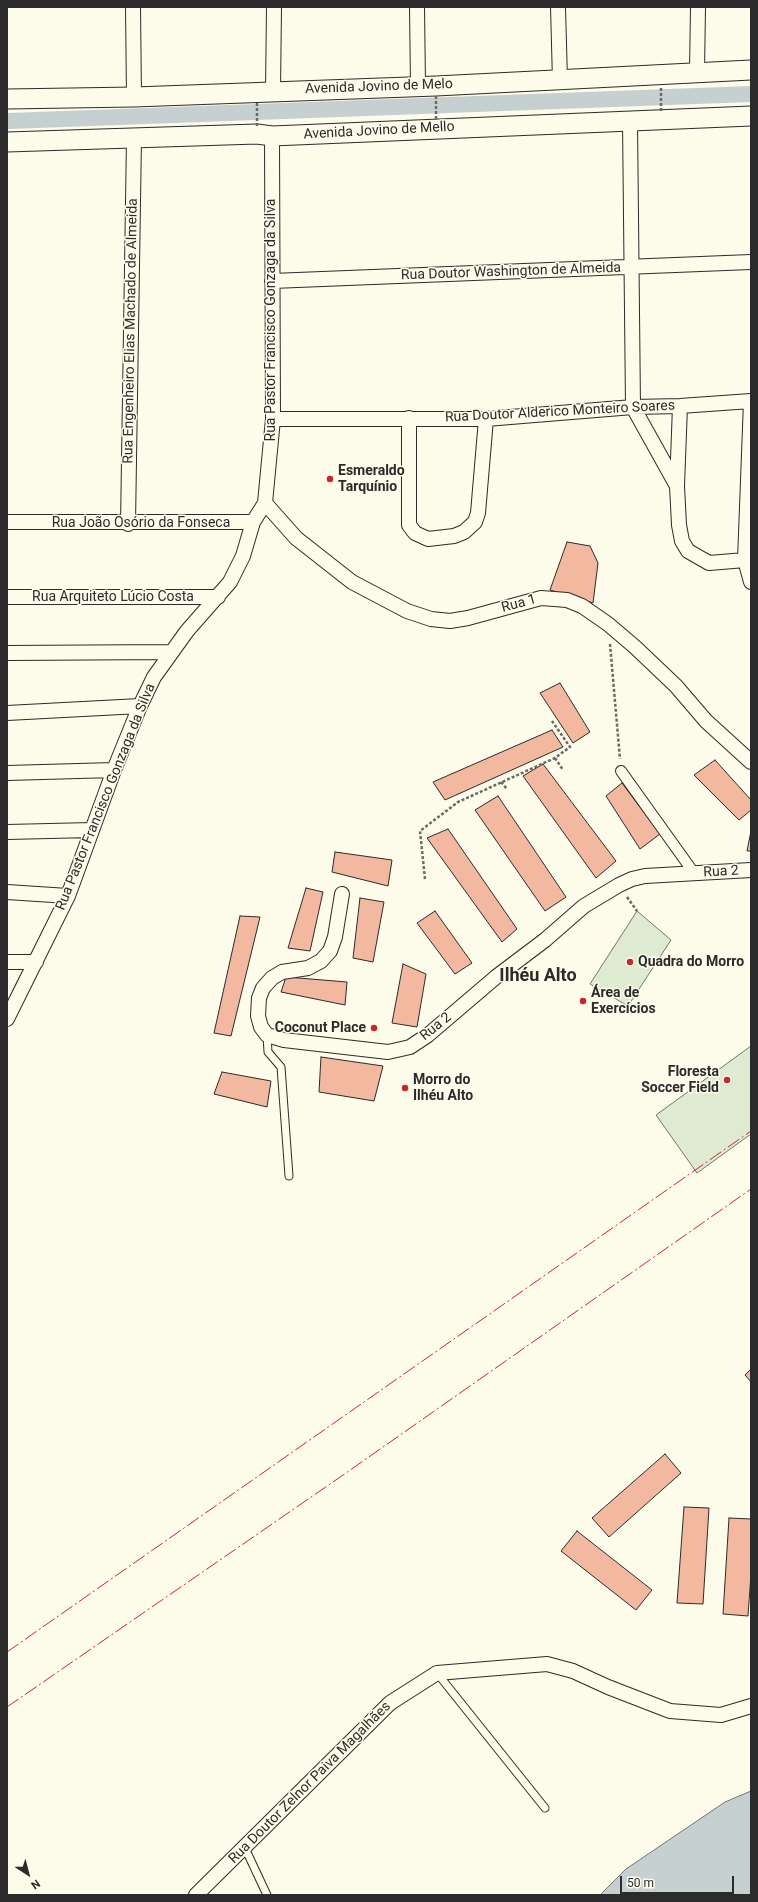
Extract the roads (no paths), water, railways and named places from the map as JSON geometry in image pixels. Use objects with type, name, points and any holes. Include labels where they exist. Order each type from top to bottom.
[{"type":"main road","name":"Avenida Jovino de Melo","points":[[7,99],[560,81],[751,70]]},
{"type":"main road","name":"Avenida Jovino de Mello","points":[[7,142],[256,134],[264,131],[630,121],[751,116]]},
{"type":"street","points":[[133,7],[134,96]]},
{"type":"street","points":[[273,91],[274,7]]},
{"type":"street","points":[[417,7],[418,85]]},
{"type":"street","points":[[558,7],[560,81]]},
{"type":"street","points":[[697,72],[698,7]]},
{"type":"street","points":[[630,121],[633,407],[676,486]]},
{"type":"street","name":"Rua Pastor Francisco Gonzaga da Silva","points":[[264,131],[272,281],[273,419],[265,503]]},
{"type":"street","name":"Rua Engenheiro Elias Machado de Almeida","points":[[128,524],[134,138]]},
{"type":"street","name":"Rua Doutor Washington de Almeida","points":[[272,281],[751,262]]},
{"type":"street","points":[[751,401],[745,560],[751,582]]},
{"type":"street","name":"Rua Doutor Alderico Monteiro Soares","points":[[273,419],[486,419],[633,407],[680,406],[751,401]]},
{"type":"street","points":[[680,406],[676,486],[679,525],[682,541],[688,550],[709,563],[745,560]]},
{"type":"street","points":[[409,418],[408,525],[419,536],[428,539],[454,536],[471,527],[478,512],[486,419]]},
{"type":"street","points":[[254,522],[265,503]]},
{"type":"street","name":"Rua 1","points":[[265,503],[296,538],[352,582],[407,611],[431,619],[450,621],[468,618],[541,598],[567,600],[582,606],[608,624],[635,647],[676,686],[706,721],[751,762]]},
{"type":"street","name":"Rua João Osório da Fonseca","points":[[7,522],[128,524],[254,522]]},
{"type":"street","name":"Rua Pastor Francisco Gonzaga da Silva","points":[[7,1019],[68,896],[114,770],[140,706],[154,677],[170,652],[230,582],[243,556],[254,522]]},
{"type":"street","name":"Rua Arquiteto Lúcio Costa","points":[[7,597],[218,597]]},
{"type":"street","points":[[7,653],[170,652]]},
{"type":"street","points":[[7,713],[140,706]]},
{"type":"street","points":[[7,773],[114,770]]},
{"type":"street","points":[[621,771],[694,873]]},
{"type":"street","points":[[7,832],[92,830]]},
{"type":"street","name":"Rua 2","points":[[267,1035],[284,1040],[388,1052],[410,1047],[428,1035],[496,977],[545,940],[598,896],[632,879],[645,876],[751,870]]},
{"type":"street","points":[[7,892],[68,896]]},
{"type":"street","points":[[267,1035],[261,1027],[258,1015],[259,998],[263,988],[272,978],[282,972],[308,968],[321,961],[330,951],[336,937],[342,894]]},
{"type":"street","points":[[7,962],[36,962]]},
{"type":"street","name":"Rua Doutor Zelnor Paiva Magalhães","points":[[196,1895],[390,1703],[437,1673],[547,1664],[573,1671],[608,1687],[670,1711],[721,1716],[751,1706]]},
{"type":"lane","points":[[267,1035],[268,1052],[281,1067],[289,1176]]},
{"type":"lane","points":[[437,1673],[545,1808]]},
{"type":"lane","points":[[245,1848],[268,1895]]},
{"type":"waterway","points":[[9,121],[751,94]]},
{"type":"place","name":"Esmeraldo Tarquínio","points":[[330,479]]},
{"type":"place","name":"Quadra do Morro","points":[[630,962]]},
{"type":"place","name":"Área de Exercícios","points":[[583,1001]]},
{"type":"place","name":"Coconut Place","points":[[374,1028]]},
{"type":"place","name":"Floresta Soccer Field","points":[[727,1080]]},
{"type":"place","name":"Morro do Ilhéu Alto","points":[[405,1088]]},
{"type":"district","name":"Ilhéu Alto","points":[[538,976]]}]
